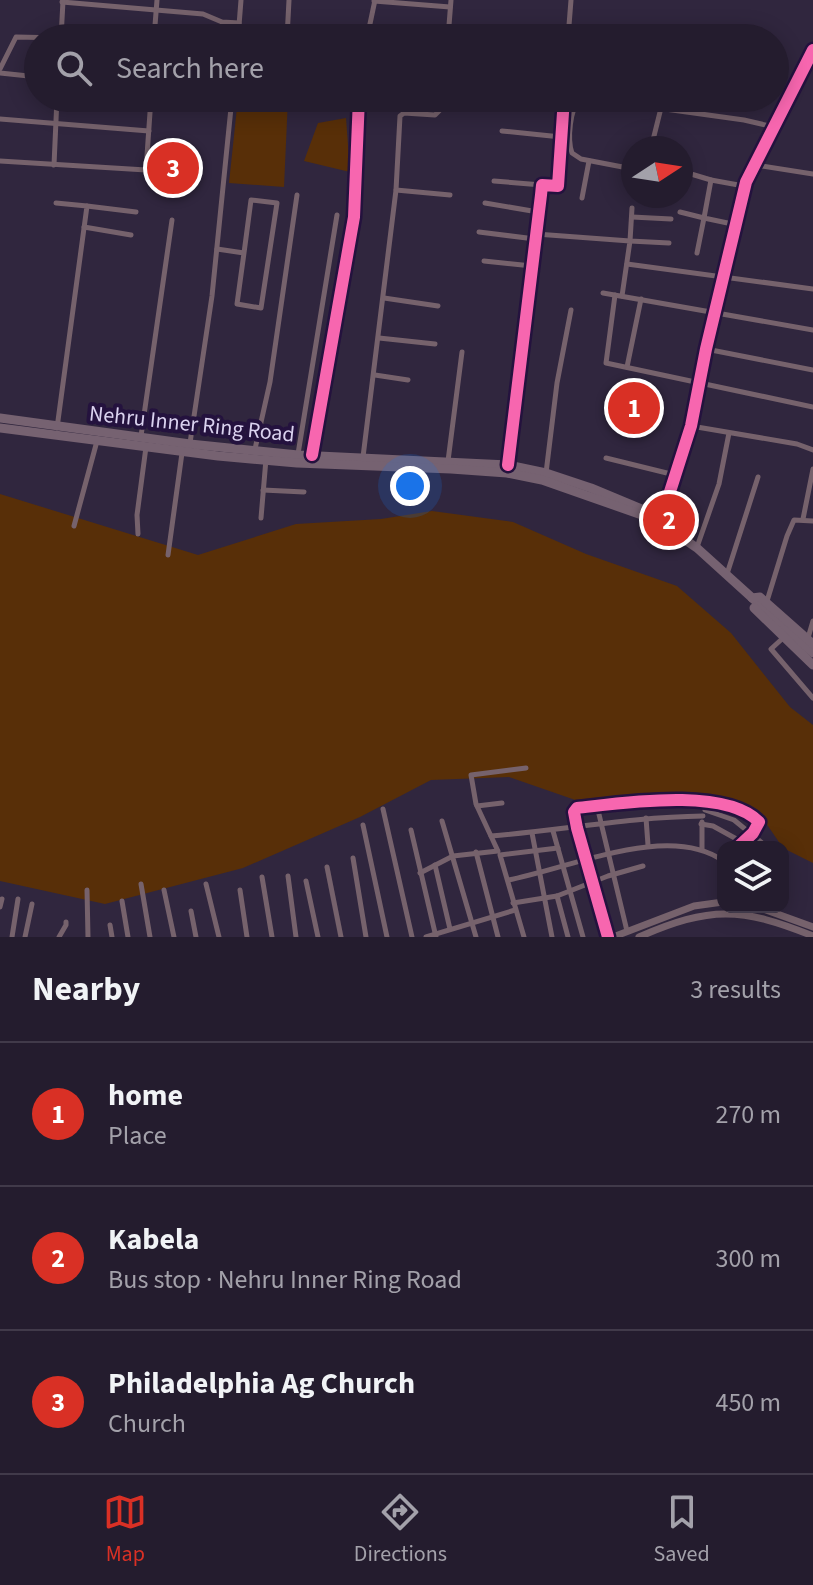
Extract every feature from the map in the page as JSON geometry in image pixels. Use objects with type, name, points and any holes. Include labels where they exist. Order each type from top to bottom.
[{"type":"main road","name":"Nehru Inner Ring Road","points":[[0,418],[97,441],[182,452],[507,473],[550,483],[658,522],[697,548],[752,598],[752,606],[813,665]]},
{"type":"main road","name":"Nehru Inner Ring Road","points":[[0,428],[141,437],[255,450],[266,456],[312,455],[508,465],[546,473],[633,504],[651,513],[658,522]]},
{"type":"main road","points":[[752,598],[760,597],[813,653]]},
{"type":"main road","points":[[764,604],[810,641]]},
{"type":"street","points":[[155,24],[157,0]]},
{"type":"street","points":[[62,24],[62,1],[203,14],[222,22],[239,23],[241,0]]},
{"type":"street","points":[[288,24],[289,0]]},
{"type":"street","points":[[569,24],[571,0]]},
{"type":"street","points":[[369,24],[374,1],[450,3],[449,24]]},
{"type":"street","points":[[24,37],[16,37],[0,71],[24,75]]},
{"type":"street","points":[[789,98],[812,54]]},
{"type":"street","points":[[54,165],[56,112]]},
{"type":"street","points":[[0,161],[143,171],[147,166],[150,112]]},
{"type":"street","points":[[190,444],[217,249],[231,112]]},
{"type":"street","points":[[312,455],[354,217],[358,112]]},
{"type":"street","points":[[363,457],[396,190],[400,116],[404,113],[435,115],[438,112]]},
{"type":"street","points":[[494,181],[558,186],[563,112]]},
{"type":"street","points":[[574,112],[570,148],[575,156],[621,167]]},
{"type":"street","points":[[654,136],[660,112]]},
{"type":"street","points":[[685,112],[774,127]]},
{"type":"street","points":[[658,522],[691,426],[744,186],[782,112]]},
{"type":"street","points":[[0,119],[149,131]]},
{"type":"street","points":[[502,131],[561,137]]},
{"type":"street","points":[[582,198],[589,161]]},
{"type":"street","points":[[754,165],[813,174]]},
{"type":"street","points":[[693,175],[744,186]]},
{"type":"street","points":[[697,253],[711,180]]},
{"type":"street","points":[[508,465],[542,185]]},
{"type":"street","points":[[396,190],[450,195]]},
{"type":"street","points":[[255,450],[270,382],[297,195]]},
{"type":"street","points":[[251,200],[277,203],[261,308],[237,304],[244,253],[251,200]]},
{"type":"street","points":[[56,203],[136,212]]},
{"type":"street","points":[[485,203],[538,212]]},
{"type":"street","points":[[56,432],[87,206]]},
{"type":"street","points":[[632,208],[627,264],[606,363],[813,407]]},
{"type":"street","points":[[680,212],[737,225]]},
{"type":"street","points":[[298,455],[337,215]]},
{"type":"street","points":[[632,217],[671,219]]},
{"type":"street","points":[[141,437],[172,220]]},
{"type":"street","points":[[84,227],[131,235]]},
{"type":"street","points":[[479,232],[669,243]]},
{"type":"street","points":[[217,249],[244,253]]},
{"type":"street","points":[[484,261],[532,266]]},
{"type":"street","points":[[627,264],[813,289]]},
{"type":"street","points":[[603,293],[813,330]]},
{"type":"street","points":[[384,298],[438,306]]},
{"type":"street","points":[[627,367],[641,299]]},
{"type":"street","points":[[546,473],[557,383],[571,310]]},
{"type":"street","points":[[379,338],[435,344]]},
{"type":"street","points":[[706,349],[813,370]]},
{"type":"street","points":[[448,461],[462,352]]},
{"type":"street","points":[[375,375],[408,380]]},
{"type":"street","points":[[691,426],[797,444],[813,450]]},
{"type":"street","points":[[697,548],[719,484],[729,433]]},
{"type":"street","points":[[74,526],[97,441]]},
{"type":"street","points":[[138,534],[137,515],[146,447]]},
{"type":"street","points":[[168,555],[182,452]]},
{"type":"street","points":[[261,518],[266,456]]},
{"type":"street","points":[[606,458],[675,475]]},
{"type":"street","points":[[803,519],[813,473]]},
{"type":"street","points":[[726,575],[758,477]]},
{"type":"street","points":[[263,490],[304,492]]},
{"type":"street","points":[[764,604],[794,520],[813,521]]},
{"type":"street","points":[[810,641],[813,621]]},
{"type":"street","points":[[784,637],[771,649],[813,698]]},
{"type":"street","points":[[524,937],[508,880],[477,806],[470,778],[472,774],[526,768]]},
{"type":"street","points":[[717,903],[694,906],[610,937],[577,828],[575,810],[663,801],[725,804],[757,819],[758,826],[744,841]]},
{"type":"street","points":[[702,849],[701,824],[707,802]]},
{"type":"street","points":[[477,806],[502,803]]},
{"type":"street","points":[[597,806],[627,931]]},
{"type":"street","points":[[383,809],[412,937]]},
{"type":"street","points":[[491,836],[704,813],[734,820],[761,841]]},
{"type":"street","points":[[646,818],[648,845]]},
{"type":"street","points":[[442,821],[476,937]]},
{"type":"street","points":[[701,824],[713,826],[736,841]]},
{"type":"street","points":[[363,825],[387,937]]},
{"type":"street","points":[[411,830],[435,936]]},
{"type":"street","points":[[553,831],[583,937]]},
{"type":"street","points":[[532,833],[552,937]]},
{"type":"street","points":[[508,880],[542,874],[648,845],[702,849],[717,858]]},
{"type":"street","points":[[420,873],[453,856],[558,848]]},
{"type":"street","points":[[476,852],[498,937]]},
{"type":"street","points":[[353,858],[366,937]]},
{"type":"street","points":[[435,865],[450,929]]},
{"type":"street","points":[[426,937],[643,866]]},
{"type":"street","points":[[327,867],[341,937]]},
{"type":"street","points":[[288,876],[296,937]]},
{"type":"street","points":[[262,877],[272,937]]},
{"type":"street","points":[[306,881],[318,937]]},
{"type":"street","points":[[141,884],[150,937]]},
{"type":"street","points":[[206,884],[219,937]]},
{"type":"street","points":[[87,890],[88,937]]},
{"type":"street","points":[[164,890],[174,937]]},
{"type":"street","points":[[240,890],[247,937]]},
{"type":"street","points":[[557,896],[568,937]]},
{"type":"street","points":[[0,907],[2,899]]},
{"type":"street","points":[[12,937],[18,899]]},
{"type":"street","points":[[122,901],[128,937]]},
{"type":"street","points":[[25,937],[32,904]]},
{"type":"street","points":[[191,911],[196,937]]},
{"type":"street","points":[[639,937],[695,916],[740,913],[810,933]]},
{"type":"street","points":[[771,913],[810,933]]},
{"type":"street","points":[[59,937],[66,922]]},
{"type":"street","points":[[110,925],[112,937]]},
{"type":"shaded area","points":[[237,112],[287,112],[284,187],[229,183]]},
{"type":"shaded area","points":[[346,118],[350,172],[304,161],[318,123]]},
{"type":"shaded area","points":[[0,494],[198,555],[296,524],[381,519],[432,511],[513,522],[586,554],[677,586],[731,633],[790,707],[813,725],[813,863],[789,851],[789,841],[778,841],[757,810],[678,793],[584,803],[509,777],[431,780],[360,817],[243,868],[105,904],[0,881]]},
{"type":"cycle path","points":[[789,97],[813,50]]},
{"type":"cycle path","points":[[312,455],[354,217],[358,112]]},
{"type":"cycle path","points":[[508,465],[542,185],[558,186],[563,112]]},
{"type":"cycle path","points":[[660,523],[691,426],[746,182],[782,112]]},
{"type":"cycle path","points":[[608,937],[577,828],[574,812],[577,808],[672,800],[723,804],[743,811],[759,822],[744,841]]},
{"type":"place","name":"Philadelphia Ag Church","points":[[173,168]]},
{"type":"place","name":"home","points":[[634,408]]},
{"type":"place","name":"Kabela","points":[[669,520]]}]
